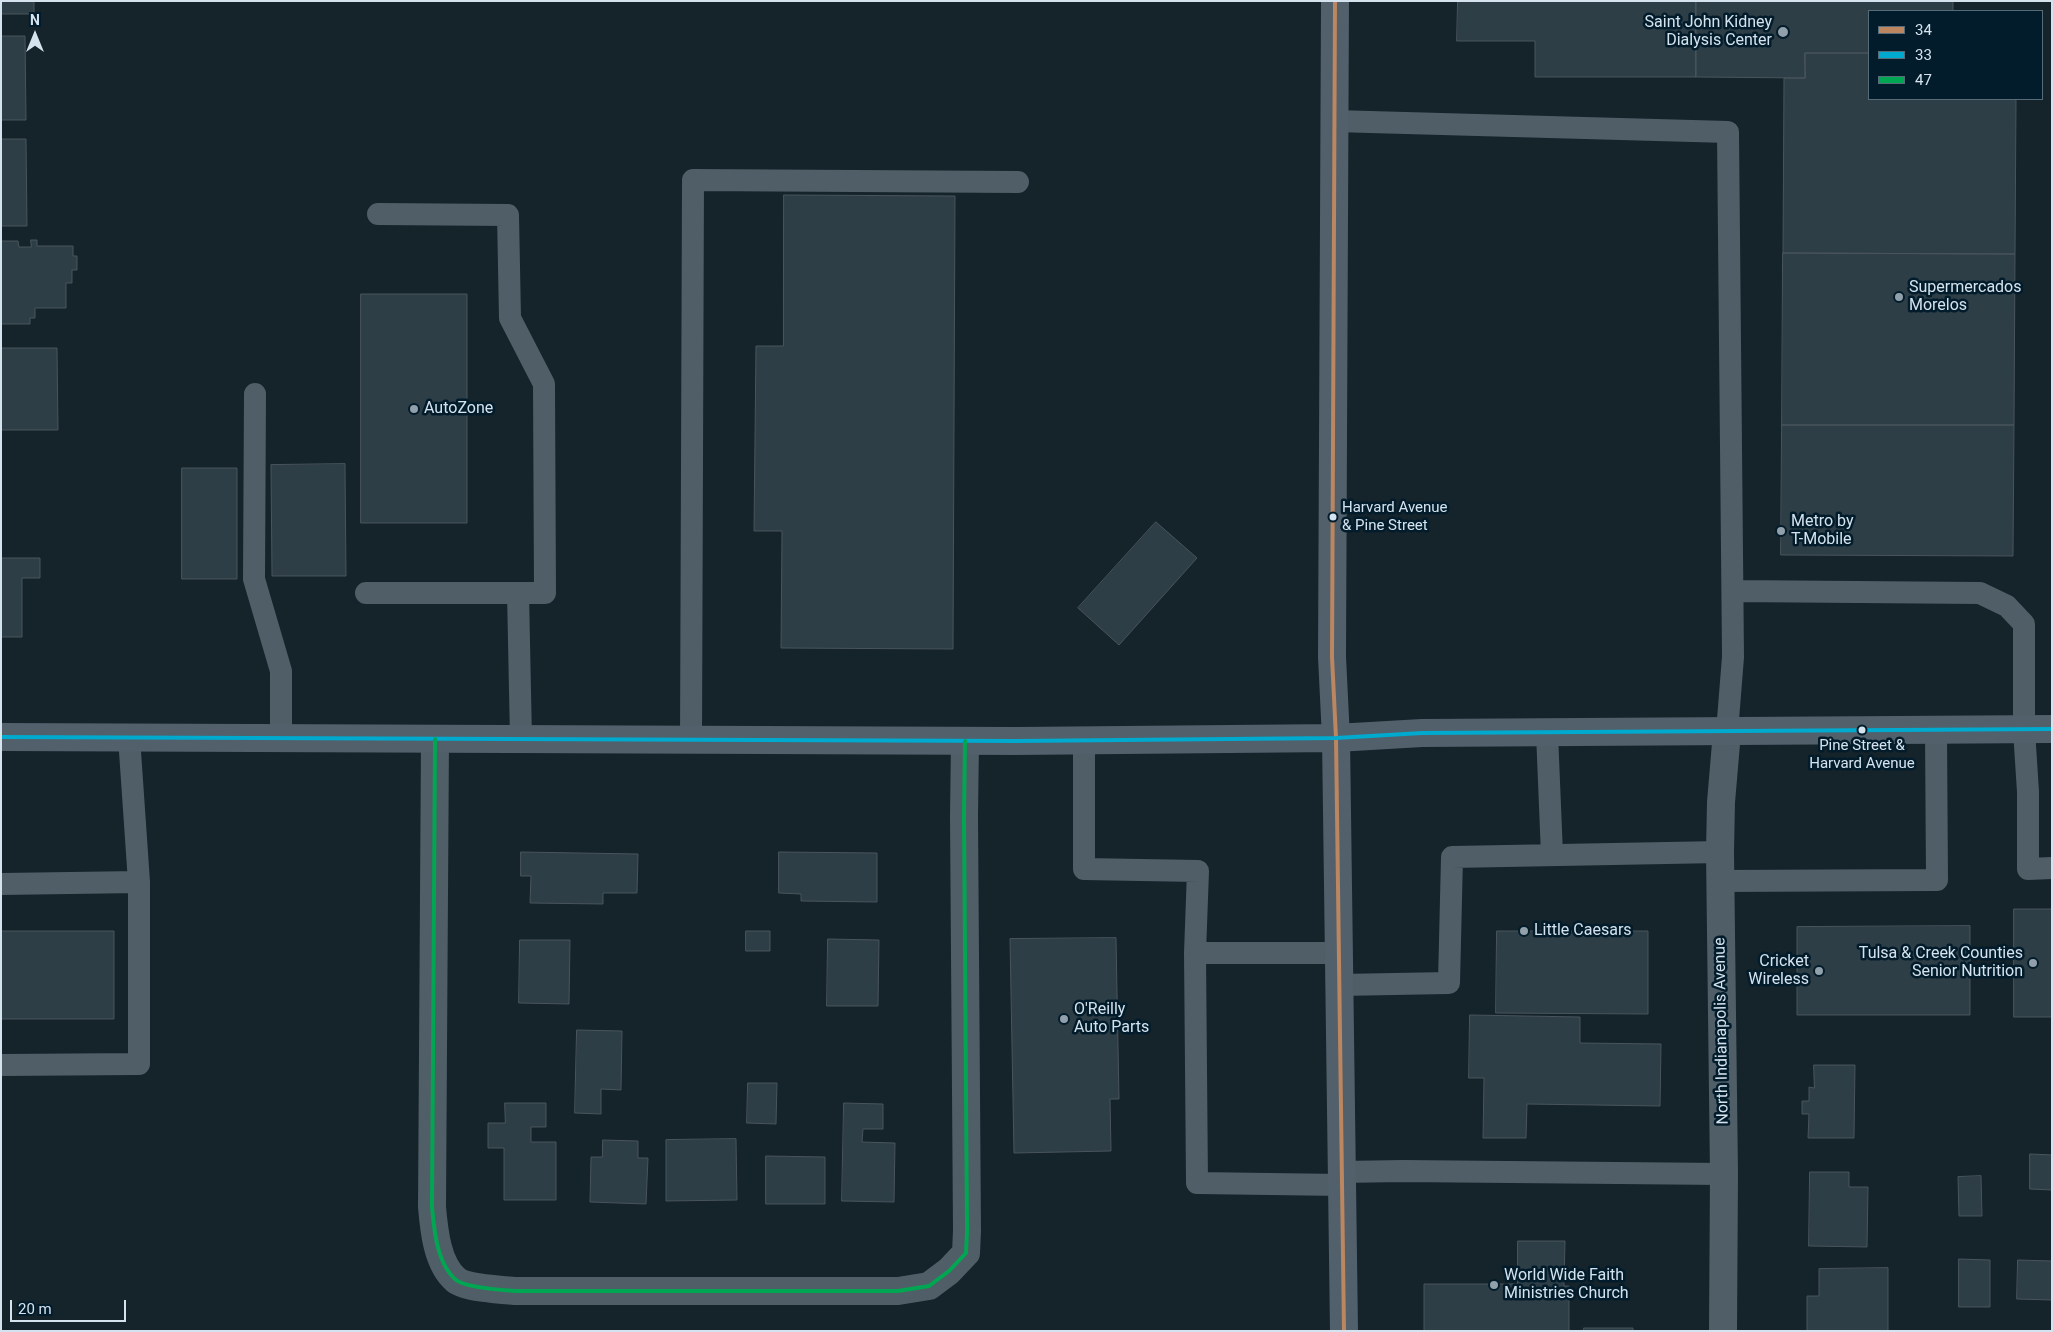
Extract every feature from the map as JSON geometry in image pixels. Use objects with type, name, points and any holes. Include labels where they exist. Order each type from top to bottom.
[{"type":"main road","points":[[1335,1],[1332,657],[1336,738],[1344,1331]]},
{"type":"main road","points":[[1,737],[965,741],[1336,738],[1422,733],[2052,730]]},
{"type":"street","name":"North Indianapolis Avenue","points":[[1723,1331],[1724,1174],[1720,852],[1721,802],[1727,732]]},
{"type":"street","points":[[435,739],[432,1207],[435,1237],[442,1260],[456,1280],[479,1288],[516,1291],[898,1291],[929,1286],[949,1271],[966,1253],[965,741]]},
{"type":"lane","points":[[1334,121],[1728,132],[1734,657],[1727,732]]},
{"type":"lane","points":[[691,741],[693,180],[1018,182]]},
{"type":"lane","points":[[366,593],[545,593],[544,384],[510,318],[508,215],[378,214]]},
{"type":"lane","points":[[256,394],[254,579],[281,671],[281,739]]},
{"type":"lane","points":[[1733,591],[1980,593],[2007,606],[2024,624],[2024,730],[2028,792],[2028,869],[2052,868]]},
{"type":"lane","points":[[518,593],[521,739]]},
{"type":"lane","points":[[1720,881],[1937,880],[1936,731]]},
{"type":"lane","points":[[1547,733],[1552,855]]},
{"type":"lane","points":[[1,1065],[139,1064],[139,882],[129,737]]},
{"type":"lane","points":[[1084,740],[1084,869],[1198,871],[1195,953],[1197,1183],[1342,1179],[1403,1170],[1724,1174]]},
{"type":"lane","points":[[1339,985],[1449,983],[1452,857],[1720,852]]},
{"type":"lane","points":[[1,884],[139,882]]},
{"type":"lane","points":[[1195,953],[1339,953]]},
{"type":"building","points":[[1,1],[34,1],[34,14],[1,14]]},
{"type":"building","points":[[1458,1],[1696,1],[1696,77],[1535,77],[1535,41],[1457,41]]},
{"type":"building","name":"Saint John Kidney Dialysis Center","points":[[1696,1],[1953,1],[1953,10],[1868,10],[1868,53],[1805,53],[1805,78],[1696,77]]},
{"type":"building","points":[[1,36],[25,36],[26,120],[1,120]]},
{"type":"building","points":[[1805,53],[1868,53],[1868,100],[2016,100],[2015,254],[1783,253],[1784,78],[1805,78]]},
{"type":"building","points":[[1,139],[26,139],[27,226],[1,226]]},
{"type":"building","points":[[784,195],[955,196],[953,649],[781,648],[782,531],[754,531],[756,346],[783,346]]},
{"type":"building","points":[[31,240],[37,240],[37,246],[73,246],[73,256],[77,256],[77,270],[72,270],[72,283],[66,283],[66,308],[35,308],[35,318],[30,318],[30,324],[1,324],[1,241],[18,241],[19,247],[31,247]]},
{"type":"building","name":"Supermercados Morelos","points":[[1783,253],[2015,254],[2014,425],[1782,425]]},
{"type":"building","name":"AutoZone","points":[[361,294],[467,294],[467,523],[361,523]]},
{"type":"building","points":[[1,348],[57,348],[58,430],[1,430]]},
{"type":"building","points":[[1782,425],[2014,425],[2013,556],[1781,555]]},
{"type":"building","points":[[345,464],[346,576],[272,576],[271,465]]},
{"type":"building","points":[[182,468],[237,468],[237,579],[182,579]]},
{"type":"building","points":[[1156,522],[1197,558],[1119,645],[1078,608]]},
{"type":"building","points":[[1,558],[40,558],[40,578],[22,578],[22,637],[1,637]]},
{"type":"building","points":[[521,852],[638,854],[637,893],[603,893],[603,904],[530,903],[531,876],[521,876]]},
{"type":"building","points":[[779,852],[877,853],[877,902],[801,901],[801,894],[779,893]]},
{"type":"building","name":"Tulsa & Creek Counties Senior Nutrition","points":[[2014,909],[2052,909],[2052,1017],[2014,1017]]},
{"type":"building","points":[[1970,926],[1970,1015],[1797,1015],[1797,927]]},
{"type":"building","points":[[1,931],[114,931],[114,1019],[1,1019]]},
{"type":"building","points":[[746,931],[770,931],[770,951],[746,951]]},
{"type":"building","points":[[1497,931],[1648,931],[1648,1014],[1496,1013]]},
{"type":"building","name":"O'Reilly Auto Parts","points":[[1116,938],[1119,1099],[1110,1099],[1111,1151],[1014,1153],[1010,939]]},
{"type":"building","points":[[828,939],[879,940],[878,1006],[827,1006]]},
{"type":"building","points":[[520,940],[570,940],[569,1004],[519,1003]]},
{"type":"building","points":[[1470,1015],[1580,1017],[1580,1043],[1661,1044],[1660,1106],[1527,1104],[1526,1138],[1483,1138],[1484,1078],[1469,1078]]},
{"type":"building","points":[[577,1030],[622,1031],[621,1090],[601,1089],[601,1114],[575,1113]]},
{"type":"building","points":[[1814,1065],[1855,1065],[1854,1138],[1808,1138],[1809,1114],[1802,1114],[1802,1101],[1809,1101],[1809,1087],[1814,1088]]},
{"type":"building","points":[[748,1083],[777,1083],[776,1124],[747,1123]]},
{"type":"building","points":[[505,1103],[546,1103],[546,1127],[531,1127],[531,1142],[556,1142],[556,1200],[504,1200],[504,1148],[488,1148],[488,1123],[505,1123]]},
{"type":"building","points":[[844,1103],[883,1104],[883,1129],[863,1129],[862,1142],[895,1143],[894,1202],[842,1201]]},
{"type":"building","points":[[736,1139],[737,1200],[666,1201],[666,1140]]},
{"type":"building","points":[[603,1140],[638,1141],[638,1158],[648,1158],[646,1204],[590,1202],[591,1157],[602,1157]]},
{"type":"building","points":[[2030,1154],[2052,1155],[2052,1190],[2030,1189]]},
{"type":"building","points":[[766,1156],[825,1157],[825,1204],[766,1204]]},
{"type":"building","points":[[1810,1172],[1849,1172],[1849,1187],[1868,1187],[1867,1247],[1809,1246]]},
{"type":"building","points":[[1981,1176],[1982,1216],[1959,1216],[1958,1177]]},
{"type":"building","name":"World Wide Faith Ministries Church","points":[[1518,1241],[1565,1241],[1564,1286],[1569,1286],[1569,1331],[1424,1331],[1424,1284],[1517,1284]]},
{"type":"building","points":[[1959,1259],[1990,1260],[1990,1307],[1959,1307]]},
{"type":"building","points":[[2018,1260],[2052,1261],[2052,1300],[2017,1299]]},
{"type":"building","points":[[1888,1268],[1888,1331],[1807,1331],[1807,1296],[1819,1296],[1819,1269]]},
{"type":"building","points":[[1584,1328],[1633,1328],[1633,1331],[1584,1331]]},
{"type":"transit line","name":"34","points":[[1335,1],[1332,657],[1336,738],[1344,1331]]},
{"type":"transit line","name":"33","points":[[1,737],[1016,741],[1336,738],[1422,733],[2052,729]]},
{"type":"transit line","name":"47","points":[[435,739],[432,1207],[434,1226],[441,1256],[456,1280],[476,1287],[516,1291],[898,1291],[929,1286],[949,1271],[966,1253],[965,741]]},
{"type":"place","name":"Saint John Kidney Dialysis Center","points":[[1783,32]]},
{"type":"place","name":"Supermercados Morelos","points":[[1899,297]]},
{"type":"place","name":"AutoZone","points":[[414,409]]},
{"type":"place","name":"Harvard Avenue & Pine Street","points":[[1333,517]]},
{"type":"place","name":"Metro by T-Mobile","points":[[1781,531]]},
{"type":"place","name":"Pine Street & Harvard Avenue","points":[[1862,730]]},
{"type":"place","name":"Little Caesars","points":[[1524,931]]},
{"type":"place","name":"Tulsa & Creek Counties Senior Nutrition","points":[[2033,963]]},
{"type":"place","name":"Cricket Wireless","points":[[1819,971]]},
{"type":"place","name":"O'Reilly Auto Parts","points":[[1064,1019]]},
{"type":"place","name":"World Wide Faith Ministries Church","points":[[1494,1285]]}]
